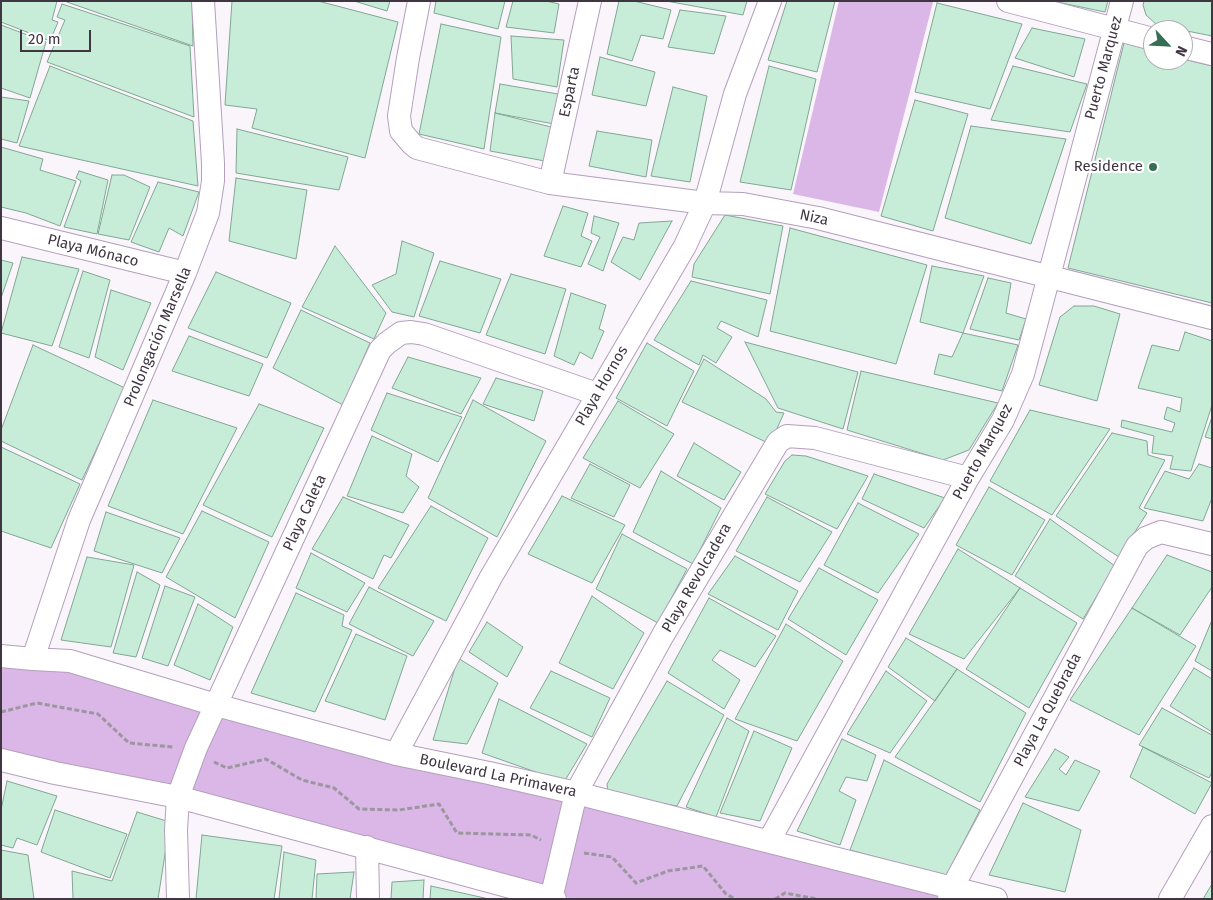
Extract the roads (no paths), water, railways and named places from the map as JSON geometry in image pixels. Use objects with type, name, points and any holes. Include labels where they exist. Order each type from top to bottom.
[{"type":"street","name":"Prolongación Marsella","points":[[33,659],[79,520],[185,273],[208,213],[213,181],[203,1]]},
{"type":"street","name":"Niza","points":[[419,1],[399,116],[400,131],[417,148],[550,183],[705,203],[743,204],[818,218],[1212,318]]},
{"type":"street","name":"Esparta","points":[[550,183],[590,1]]},
{"type":"street","name":"Playa Hornos","points":[[396,754],[491,577],[685,246],[705,203],[735,94],[770,1]]},
{"type":"street","points":[[1008,1],[1143,36]]},
{"type":"street","name":"Puerto Marquez","points":[[769,841],[968,478],[1003,420],[1023,374],[1122,1]]},
{"type":"street","points":[[1193,49],[1212,54]]},
{"type":"street","name":"Playa Mónaco","points":[[1,228],[185,273]]},
{"type":"street","name":"Playa Caleta","points":[[178,899],[176,830],[178,797],[196,748],[380,350],[401,333],[424,334],[597,394]]},
{"type":"street","name":"Playa Revolcadera","points":[[552,898],[576,793],[663,635],[778,442],[787,436],[815,438],[968,478]]},
{"type":"street","name":"Playa La Quebrada","points":[[950,893],[1137,546],[1146,538],[1161,532],[1212,544]]},
{"type":"street","name":"Boulevard La Primavera","points":[[1,656],[70,661],[216,705],[396,754],[489,772],[769,841],[950,893],[996,899]]},
{"type":"street","points":[[1,760],[178,797],[552,898]]},
{"type":"street","points":[[1170,899],[1212,826]]},
{"type":"street","points":[[367,847],[368,899]]},
{"type":"place","name":"Residence","points":[[1153,167]]}]
